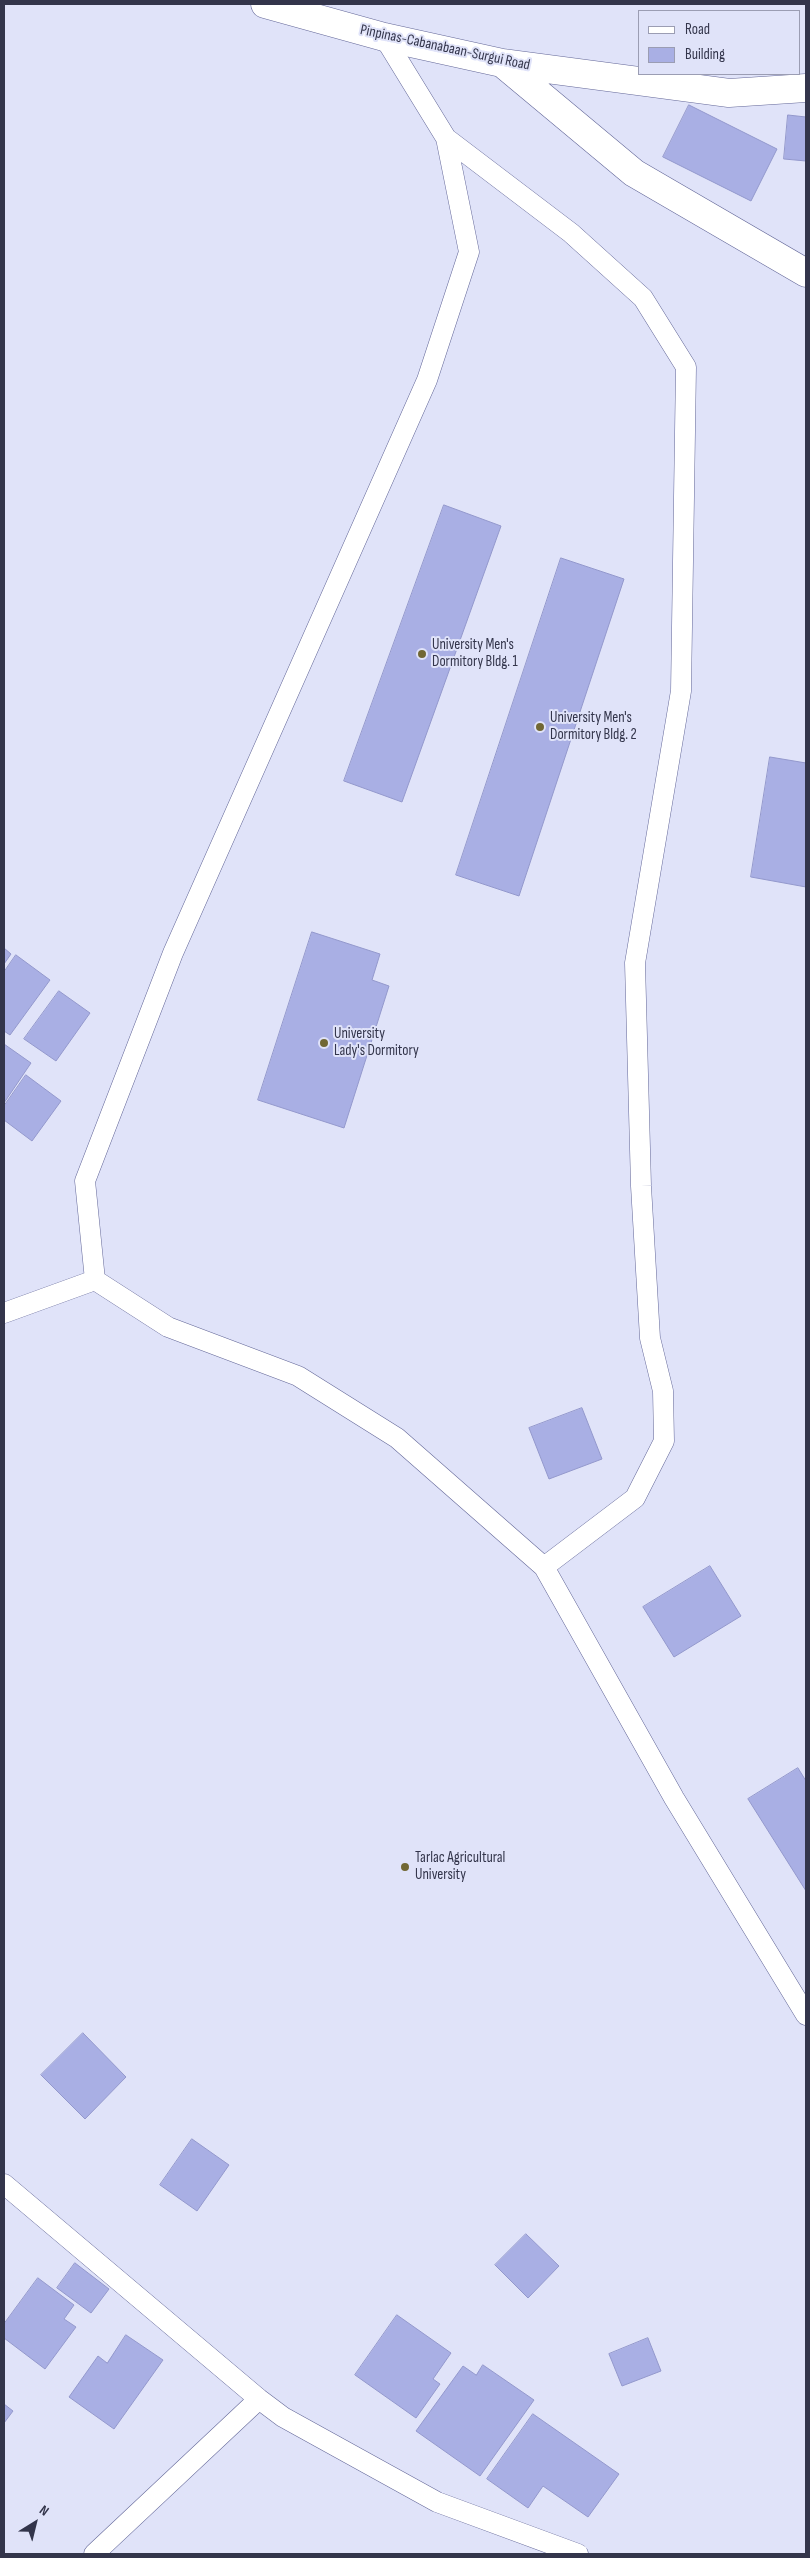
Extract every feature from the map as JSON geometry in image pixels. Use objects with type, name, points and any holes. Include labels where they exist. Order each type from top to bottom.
[{"type":"street","name":"Pinpinas-Cabanabaan-Surgui Road","points":[[265,4],[295,8],[384,37],[502,64],[729,93],[806,88]]},
{"type":"street","points":[[502,64],[634,173],[806,273]]},
{"type":"lane","points":[[95,1280],[85,1181],[173,952],[427,380],[470,252],[446,138],[384,37]]},
{"type":"lane","points":[[446,138],[571,233],[643,298],[686,367],[681,691],[635,963],[641,1195],[650,1338],[662,1391],[664,1440],[635,1498],[544,1567]]},
{"type":"lane","points":[[4,1312],[95,1280]]},
{"type":"lane","points":[[95,1280],[168,1327],[298,1376],[397,1438],[544,1567],[674,1798],[806,2015]]},
{"type":"lane","points":[[4,2184],[259,2399],[283,2417],[437,2502],[578,2554]]},
{"type":"lane","points":[[94,2554],[259,2399]]},
{"type":"building","points":[[689,105],[777,149],[751,201],[663,157]]},
{"type":"building","points":[[788,115],[806,117],[806,161],[784,159]]},
{"type":"building","name":"University Men's Dormitory Bldg. 1","points":[[444,505],[501,526],[402,802],[344,781]]},
{"type":"building","name":"University Men's Dormitory Bldg. 2","points":[[561,558],[624,579],[519,896],[456,875]]},
{"type":"building","points":[[770,757],[806,763],[806,887],[751,877]]},
{"type":"building","name":"University Lady's Dormitory","points":[[312,932],[380,954],[372,980],[389,986],[344,1128],[258,1100]]},
{"type":"building","points":[[4,948],[11,954],[4,964]]},
{"type":"building","points":[[16,955],[50,980],[10,1035],[4,1031],[4,972]]},
{"type":"building","points":[[59,991],[90,1013],[56,1061],[24,1039]]},
{"type":"building","points":[[4,1044],[31,1063],[4,1103]]},
{"type":"building","points":[[26,1075],[61,1101],[32,1141],[4,1120],[4,1106]]},
{"type":"building","points":[[582,1408],[602,1459],[549,1479],[529,1428]]},
{"type":"building","points":[[710,1566],[741,1616],[674,1657],[643,1607]]},
{"type":"building","points":[[798,1768],[806,1781],[806,1891],[748,1799]]},
{"type":"building","points":[[83,2033],[126,2077],[85,2119],[41,2075]]},
{"type":"building","points":[[192,2139],[229,2165],[197,2211],[160,2185]]},
{"type":"building","points":[[526,2234],[559,2266],[528,2298],[495,2265]]},
{"type":"building","points":[[75,2263],[109,2289],[91,2313],[57,2288]]},
{"type":"building","points":[[38,2278],[74,2305],[64,2319],[76,2327],[45,2369],[4,2338],[4,2324]]},
{"type":"building","points":[[397,2315],[451,2353],[433,2379],[440,2384],[416,2418],[355,2375]]},
{"type":"building","points":[[126,2335],[163,2360],[114,2429],[69,2397],[98,2356],[107,2363]]},
{"type":"building","points":[[648,2338],[661,2371],[622,2386],[609,2354]]},
{"type":"building","points":[[483,2365],[534,2400],[480,2476],[416,2431],[463,2366],[476,2375]]},
{"type":"building","points":[[4,2404],[13,2411],[4,2423]]},
{"type":"building","points":[[533,2414],[619,2474],[588,2517],[543,2486],[528,2508],[487,2479]]},
{"type":"place","name":"University Men's Dormitory Bldg. 1","points":[[422,654]]},
{"type":"place","name":"University Men's Dormitory Bldg. 2","points":[[540,727]]},
{"type":"place","name":"University Lady's Dormitory","points":[[324,1043]]},
{"type":"place","name":"Tarlac Agricultural University","points":[[405,1867]]}]
